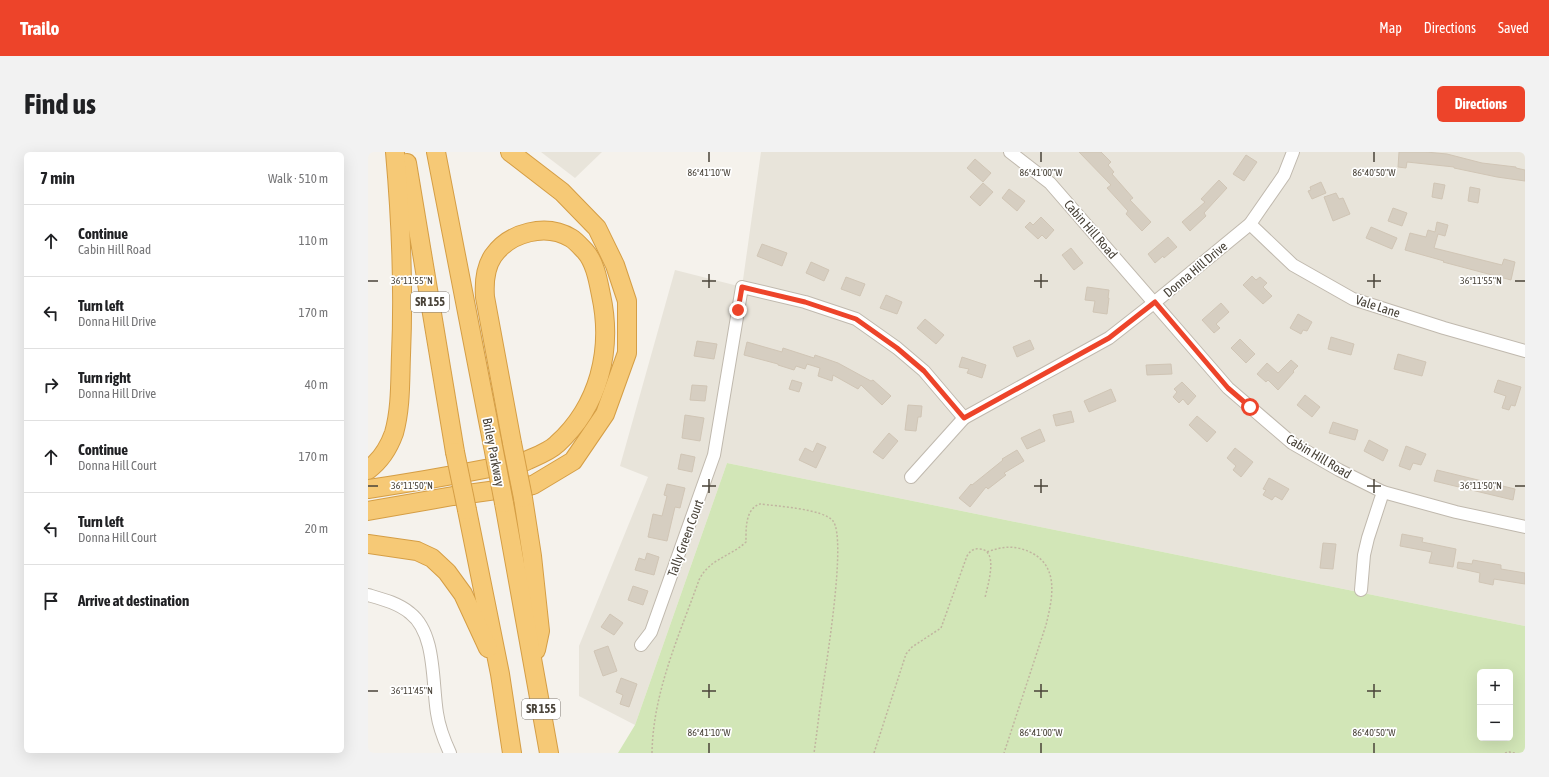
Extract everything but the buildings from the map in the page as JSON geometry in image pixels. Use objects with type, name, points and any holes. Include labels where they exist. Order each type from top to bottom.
[{"type":"highway","points":[[368,470],[375,465],[384,453],[393,434],[398,407],[403,308],[402,242],[396,152]]},
{"type":"highway","name":"SR 155","points":[[405,152],[455,452],[500,674],[512,753]]},
{"type":"highway","name":"Briley Parkway","points":[[436,152],[504,503],[549,753]]},
{"type":"highway","points":[[368,511],[453,496],[534,485],[572,461],[605,414],[627,353],[627,301],[615,265],[597,228],[562,192],[510,152]]},
{"type":"highway","points":[[368,489],[447,477],[526,461],[556,445],[578,422],[593,397],[602,368],[605,329],[603,304],[596,271],[586,252],[571,238],[554,232],[539,230],[521,234],[508,242],[493,256],[484,281],[485,297],[512,443],[523,498],[532,556],[540,631],[534,664]]},
{"type":"highway","points":[[368,544],[417,551],[432,558],[447,572],[463,594],[500,674]]},
{"type":"street","name":"Cabin Hill Road","points":[[1010,152],[1050,184],[1155,302],[1228,388],[1292,443],[1339,470],[1383,492],[1456,512],[1525,527]]},
{"type":"street","name":"Donna Hill Drive","points":[[911,477],[964,418],[1109,338],[1250,224],[1284,175],[1293,152]]},
{"type":"street","name":"Vale Lane","points":[[1250,224],[1293,264],[1353,299],[1444,328],[1525,351]]},
{"type":"street","name":"Tally Green Court","points":[[641,645],[651,632],[714,455],[742,287],[805,302],[856,319],[897,348],[924,371],[964,418]]},
{"type":"street","points":[[1361,590],[1364,555],[1383,492]]},
{"type":"street","points":[[368,595],[401,607],[411,613],[423,627],[429,644],[438,722],[450,753]]},
{"type":"path","points":[[652,753],[654,723],[662,683],[699,580],[708,567],[746,542],[746,525],[751,510],[756,505],[760,504],[820,513],[830,517],[834,521],[837,529],[837,558],[833,619],[814,753]]},
{"type":"path","points":[[874,753],[906,654],[917,644],[941,628],[969,553],[978,549],[987,552],[1000,547],[1010,547],[1027,551],[1043,560],[1049,572],[1052,583],[1050,610],[1045,631],[1004,753]]},
{"type":"path","points":[[985,598],[992,564],[987,552]]},
{"type":"path","points":[[1505,753],[1515,753]]},
{"type":"shaded area","points":[[541,152],[602,152],[575,178]]},
{"type":"shaded area","points":[[761,152],[1525,152],[1525,626],[727,463],[635,725],[579,696],[579,646],[648,477],[620,466],[675,270],[742,287]]},
{"type":"green space","points":[[727,463],[1525,626],[1525,753],[618,753],[635,725]]},
{"type":"route","points":[[738,310],[742,287],[805,302],[856,319],[897,348],[924,371],[964,418],[1109,338],[1155,302],[1228,388],[1250,407]]}]
